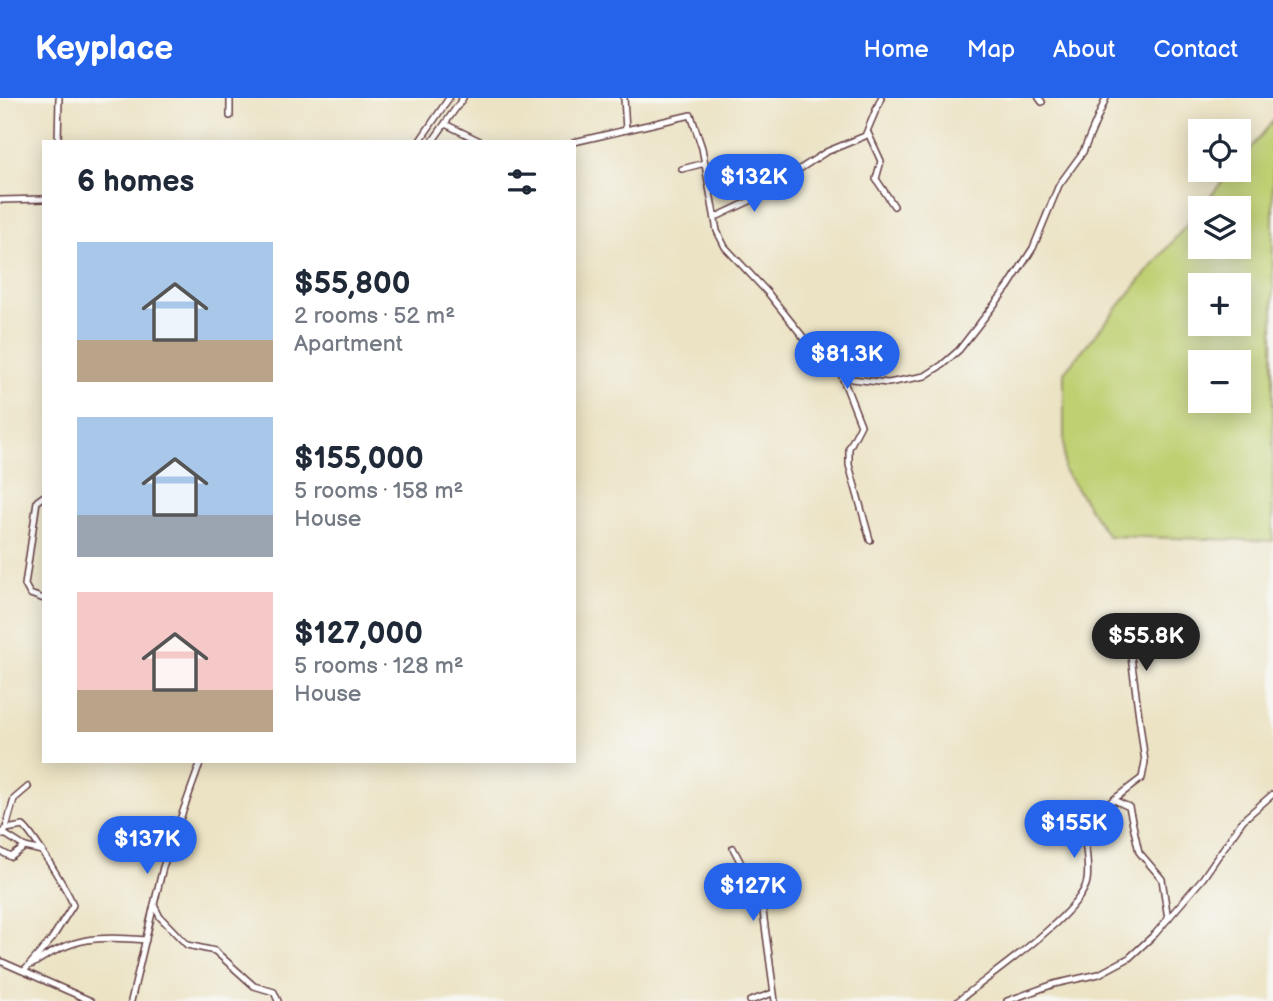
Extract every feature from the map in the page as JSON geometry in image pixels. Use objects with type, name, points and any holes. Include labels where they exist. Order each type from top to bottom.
[{"type":"street","points":[[58,140],[59,98]]},
{"type":"street","points":[[230,98],[230,116]]},
{"type":"street","points":[[420,140],[449,98]]},
{"type":"street","points":[[433,140],[463,98]]},
{"type":"street","points":[[624,98],[626,130]]},
{"type":"street","points":[[881,98],[868,133],[880,161],[876,179],[894,206]]},
{"type":"street","points":[[576,142],[666,118],[691,115],[705,163],[717,231],[725,247],[768,293],[816,353],[841,374],[863,381],[910,381],[925,376],[959,350],[1023,268],[1051,200],[1083,152],[1106,98]]},
{"type":"street","points":[[445,124],[478,140]]},
{"type":"street","points":[[716,217],[752,201],[826,152],[868,133]]},
{"type":"street","points":[[682,170],[705,163]]},
{"type":"street","points":[[0,200],[42,199]]},
{"type":"street","points":[[841,374],[861,425],[849,448],[849,465],[870,540]]},
{"type":"street","points":[[42,497],[37,501],[25,585],[30,594],[42,598]]},
{"type":"street","points":[[958,1001],[1011,962],[1080,897],[1087,882],[1088,866],[1084,822],[1142,778],[1145,769],[1129,649]]},
{"type":"street","points":[[131,1001],[163,866],[200,763]]},
{"type":"street","points":[[3,832],[14,799],[21,790],[28,787]]},
{"type":"street","points":[[1007,1001],[1054,984],[1109,970],[1129,958],[1168,919],[1203,878],[1243,820],[1273,794]]},
{"type":"street","points":[[1114,800],[1129,807],[1139,852],[1162,879],[1168,919]]},
{"type":"street","points":[[3,832],[27,828],[73,905],[51,940],[25,970]]},
{"type":"street","points":[[3,832],[25,847],[43,851]]},
{"type":"street","points":[[0,851],[10,857],[25,847]]},
{"type":"street","points":[[733,848],[745,871],[758,874],[775,1001]]},
{"type":"street","points":[[154,905],[160,917],[187,945],[215,951],[254,986],[274,992],[278,1001]]},
{"type":"street","points":[[25,970],[66,945],[88,938],[146,940]]},
{"type":"street","points":[[0,961],[91,1001]]},
{"type":"street","points":[[750,1001],[773,993]]},
{"type":"green space","points":[[1273,121],[1273,541],[1108,536],[1064,470],[1064,372],[1188,222],[1188,259],[1251,259],[1251,196],[1210,196],[1222,182],[1251,182],[1251,148]]}]
